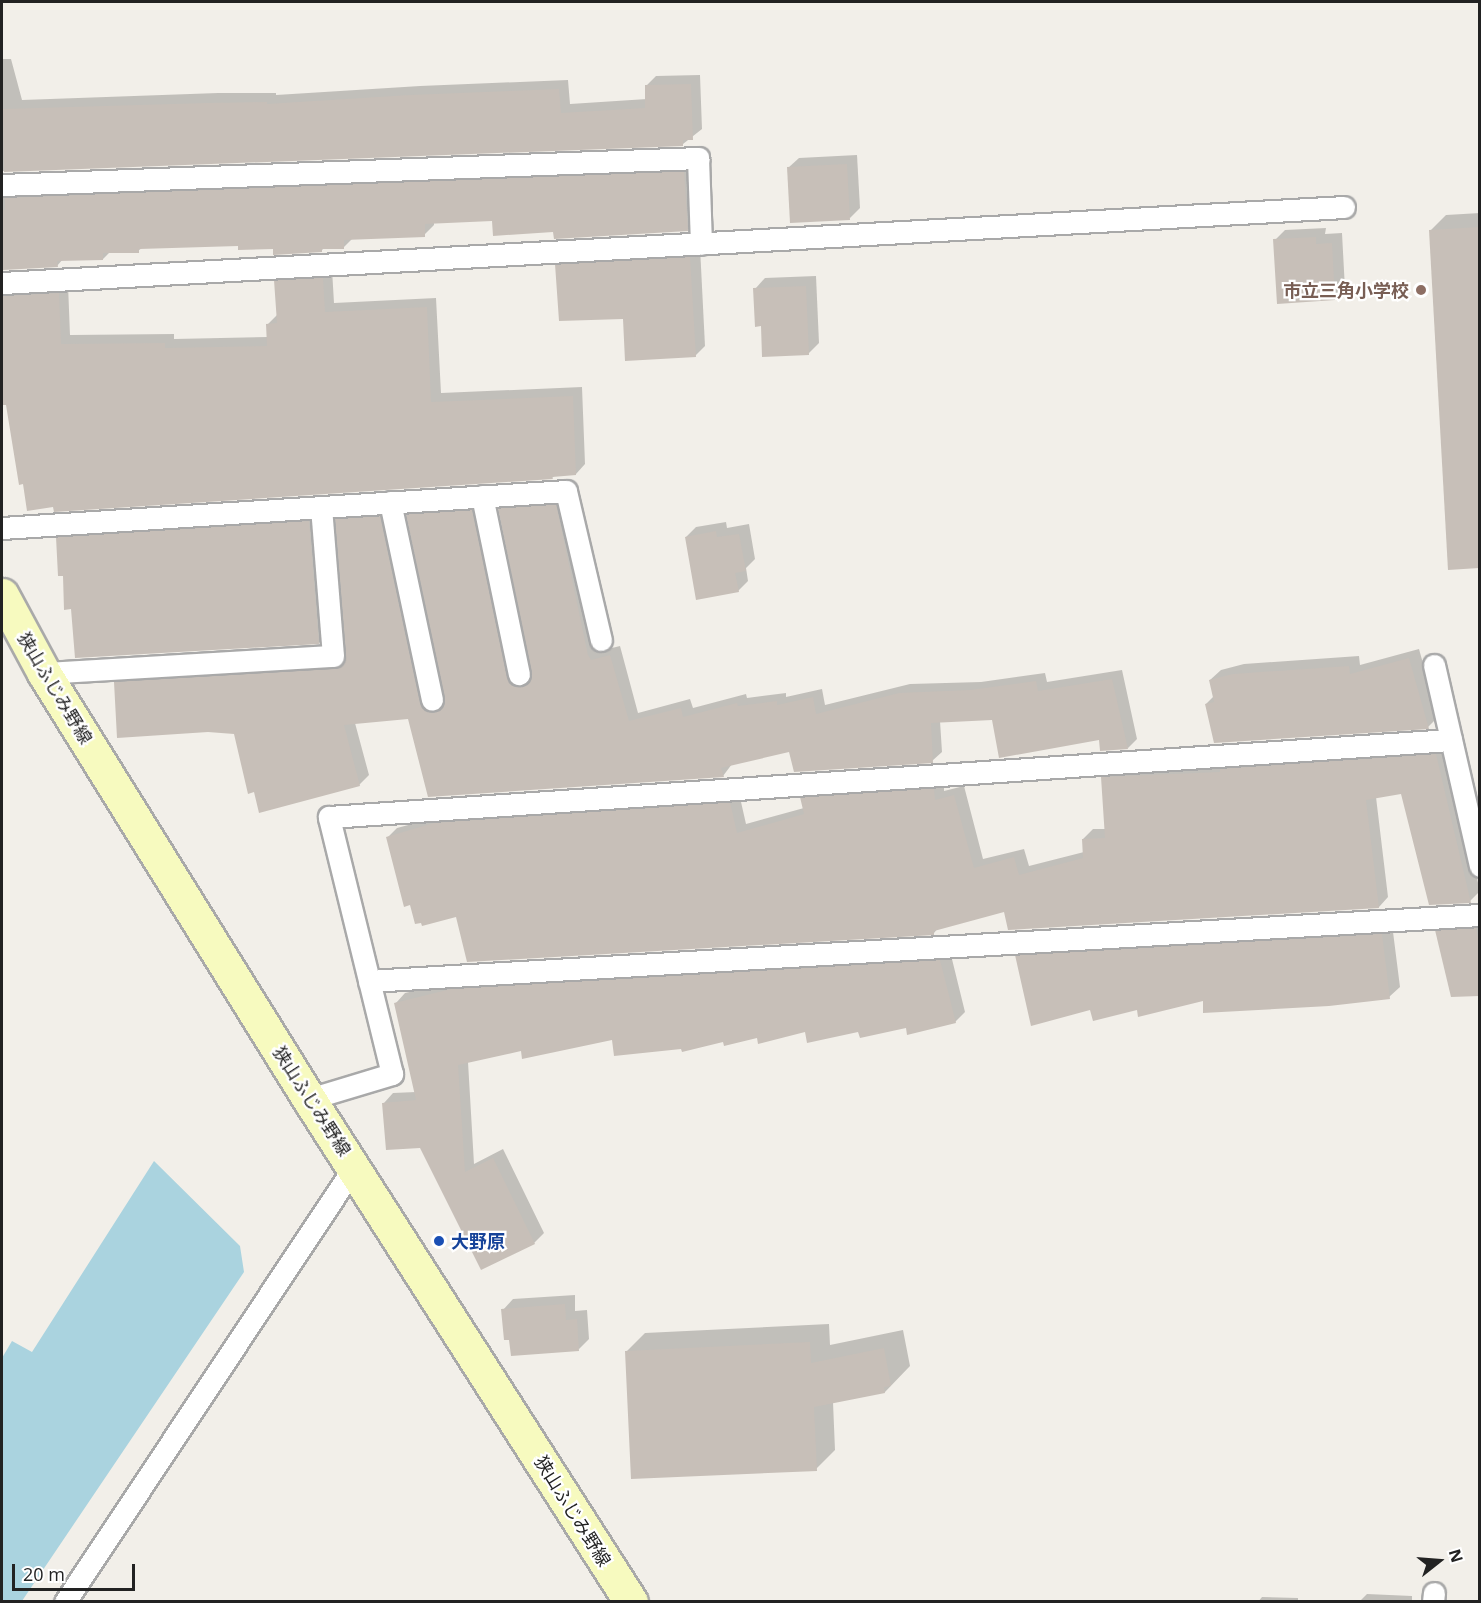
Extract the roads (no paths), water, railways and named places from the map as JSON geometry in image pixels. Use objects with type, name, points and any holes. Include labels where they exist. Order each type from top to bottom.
[{"type":"main road","name":"狭山ふじみ野線","points":[[2,595],[44,673],[309,1099],[631,1602]]},
{"type":"lane","points":[[2,185],[698,158],[701,244]]},
{"type":"lane","points":[[2,283],[1344,207]]},
{"type":"lane","points":[[2,528],[566,491],[601,640]]},
{"type":"lane","points":[[482,496],[519,674]]},
{"type":"lane","points":[[390,502],[432,700]]},
{"type":"lane","points":[[44,673],[333,656],[321,507]]},
{"type":"lane","points":[[1434,665],[1479,866]]},
{"type":"lane","points":[[309,1099],[392,1074],[330,818],[1451,740]]},
{"type":"lane","points":[[369,981],[1479,915]]},
{"type":"lane","points":[[66,1602],[354,1167]]},
{"type":"water","points":[[154,1161],[240,1246],[244,1272],[22,1601],[2,1601],[2,1358],[12,1341],[32,1352]]},
{"type":"place","name":"市立三角小学校","points":[[1421,290]]},
{"type":"place","name":"大野原","points":[[439,1241]]}]
